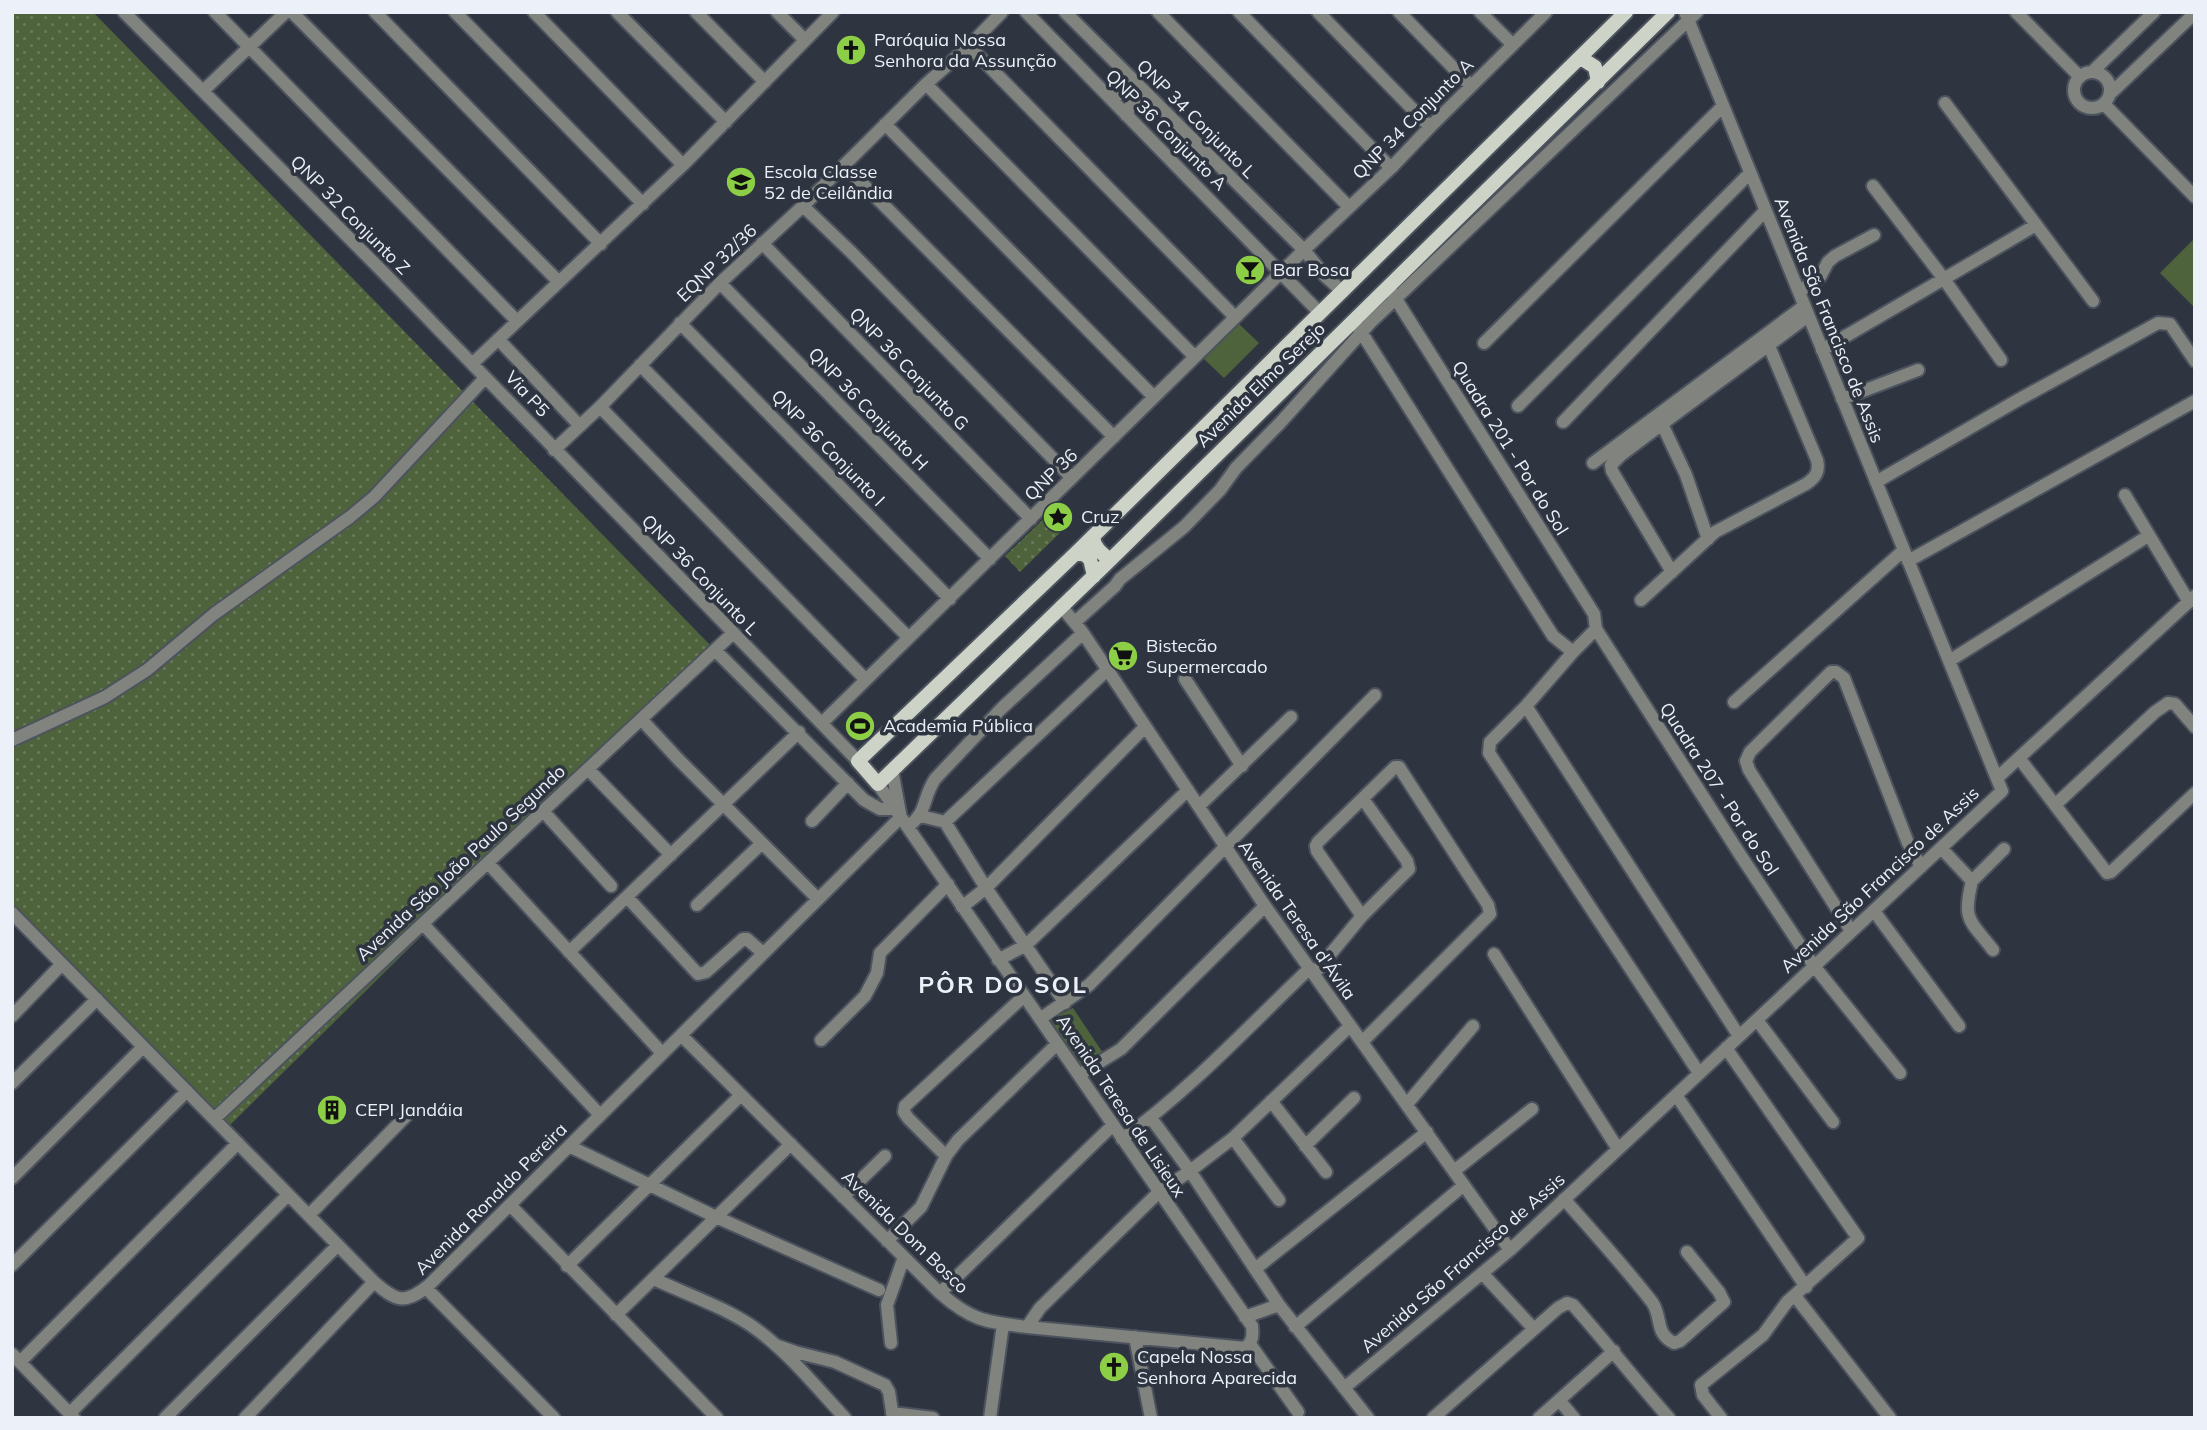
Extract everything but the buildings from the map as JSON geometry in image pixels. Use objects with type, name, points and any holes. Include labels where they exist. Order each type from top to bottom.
[{"type":"main road","name":"Avenida Elmo Serejo","points":[[858,761],[1075,554],[1626,12]]},
{"type":"main road","name":"Avenida Elmo Serejo","points":[[878,784],[1061,606],[1392,293],[1668,12]]},
{"type":"main road","points":[[1598,41],[1596,47],[1602,59],[1616,65]]},
{"type":"main road","points":[[1578,60],[1584,60],[1595,67],[1598,82]]},
{"type":"main road","points":[[1093,536],[1098,550],[1110,560]]},
{"type":"main road","points":[[1075,554],[1084,554],[1090,559],[1094,576]]},
{"type":"main road","points":[[858,761],[878,784]]},
{"type":"street","name":"QNP 32 Conjunto Z","points":[[124,12],[472,364]]},
{"type":"street","points":[[215,12],[517,321]]},
{"type":"street","points":[[203,91],[286,12]]},
{"type":"street","points":[[292,12],[559,282]]},
{"type":"street","points":[[375,12],[601,244]]},
{"type":"street","points":[[455,12],[643,204]]},
{"type":"street","points":[[534,12],[683,166]]},
{"type":"street","points":[[617,12],[726,122]]},
{"type":"street","points":[[696,12],[765,82]]},
{"type":"street","points":[[777,12],[805,40]]},
{"type":"street","points":[[472,364],[683,166],[833,12]]},
{"type":"street","name":"EQNP 32/36","points":[[554,450],[600,407],[720,283],[1002,12]]},
{"type":"street","name":"QNP 36 Conjunto A","points":[[1026,12],[1320,313]]},
{"type":"street","name":"QNP 34 Conjunto L","points":[[1065,12],[1343,292]]},
{"type":"street","points":[[1157,12],[1349,207]]},
{"type":"street","points":[[1239,12],[1391,168]]},
{"type":"street","points":[[1318,12],[1430,127]]},
{"type":"street","points":[[1399,12],[1471,86]]},
{"type":"street","points":[[1480,12],[1513,45]]},
{"type":"street","name":"QNP 34 Conjunto A","points":[[1304,250],[1391,168],[1546,12]]},
{"type":"street","points":[[2016,12],[2086,74],[2106,78],[2107,99],[2195,197]]},
{"type":"street","points":[[2154,12],[2074,87],[2079,102],[2088,108],[2099,107],[2194,17]]},
{"type":"street","points":[[1392,293],[1690,15]]},
{"type":"street","name":"Avenida São Francisco de Assis","points":[[1344,1388],[1510,1250],[2002,791],[1765,211],[1690,15]]},
{"type":"street","points":[[969,46],[1236,317]]},
{"type":"street","points":[[1110,98],[1124,92],[1130,79]]},
{"type":"street","points":[[926,84],[1195,357]]},
{"type":"street","points":[[1126,115],[1133,101],[1147,96]]},
{"type":"street","points":[[1945,103],[2093,301]]},
{"type":"street","points":[[1483,343],[1723,106]]},
{"type":"street","points":[[885,124],[1154,397]]},
{"type":"street","points":[[844,165],[1114,438]]},
{"type":"street","points":[[1518,406],[1750,173]]},
{"type":"street","points":[[1873,186],[2001,360]]},
{"type":"street","points":[[803,206],[1072,478]]},
{"type":"street","points":[[1563,422],[1765,211]]},
{"type":"street","points":[[1822,350],[2036,225]]},
{"type":"street","points":[[1799,292],[1820,277],[1828,262],[1835,256],[1874,235]]},
{"type":"street","name":"QNP 36 Conjunto G","points":[[762,243],[1031,519]]},
{"type":"street","name":"QNP 36","points":[[822,723],[1304,250]]},
{"type":"street","name":"QNP 36 Conjunto H","points":[[720,283],[990,559]]},
{"type":"street","name":"Quadra 201 - Por do Sol","points":[[1392,293],[1594,614],[1597,629]]},
{"type":"street","points":[[1672,572],[1611,465],[1769,346],[1806,311]]},
{"type":"street","points":[[1593,463],[1806,311]]},
{"type":"street","name":"QNP 36 Conjunto I","points":[[680,323],[950,598]]},
{"type":"street","points":[[1876,482],[2158,323],[2171,324],[2195,361]]},
{"type":"street","points":[[1065,1003],[986,888],[945,822],[921,816],[927,792],[935,779],[1079,628],[1120,579],[1184,527],[1220,490],[1236,468],[1280,423],[1357,327],[1553,636],[1573,652]]},
{"type":"street","points":[[498,339],[580,426]]},
{"type":"street","points":[[1640,600],[1727,524],[1806,484],[1818,472],[1817,460],[1769,346]]},
{"type":"street","name":"Via P5","points":[[472,364],[554,450]]},
{"type":"street","points":[[640,365],[908,637]]},
{"type":"street","points":[[1842,400],[1918,370]]},
{"type":"street","points":[[12,740],[105,697],[147,670],[214,614],[350,517],[374,497],[485,378]]},
{"type":"street","points":[[1734,702],[1906,555],[2195,401]]},
{"type":"street","points":[[600,407],[866,680]]},
{"type":"street","points":[[1662,424],[1686,475],[1708,539]]},
{"type":"street","name":"QNP 36 Conjunto L","points":[[554,450],[822,723]]},
{"type":"street","points":[[1997,778],[2192,599],[2148,536],[2125,495]]},
{"type":"street","points":[[1949,661],[2148,536]]},
{"type":"street","points":[[1110,560],[1120,579]]},
{"type":"street","name":"Avenida Teresa d'Ávila","points":[[1061,606],[1079,628],[1265,906],[1510,1250]]},
{"type":"street","points":[[1597,629],[1490,742],[1489,752],[1699,1073]]},
{"type":"street","name":"Quadra 207 - Por do Sol","points":[[1597,629],[1814,966],[1900,1073]]},
{"type":"street","name":"Avenida São João Paulo Segundo","points":[[214,1119],[732,634]]},
{"type":"street","points":[[715,650],[864,800],[902,817]]},
{"type":"street","points":[[945,822],[1107,670]]},
{"type":"street","points":[[1851,932],[1749,770],[1746,761],[1750,752],[1832,672],[1844,678],[1908,843],[1921,867]]},
{"type":"street","points":[[1185,679],[1242,766]]},
{"type":"street","points":[[1040,1019],[1089,985],[1375,695]]},
{"type":"street","points":[[2055,805],[2168,703],[2175,704],[2195,727]]},
{"type":"street","points":[[1526,706],[1740,1036]]},
{"type":"street","points":[[1199,806],[1291,717]]},
{"type":"street","points":[[641,719],[818,899]]},
{"type":"street","points":[[822,723],[858,761]]},
{"type":"street","points":[[962,907],[986,888],[1146,727]]},
{"type":"street","points":[[569,952],[799,732]]},
{"type":"street","points":[[2019,758],[2108,873],[2195,793]]},
{"type":"street","points":[[1362,916],[1316,846],[1395,767],[1400,768],[1490,911],[1486,919],[1362,1042]]},
{"type":"street","points":[[588,769],[671,855]]},
{"type":"street","points":[[892,770],[902,817]]},
{"type":"street","points":[[812,821],[848,783]]},
{"type":"street","name":"Avenida Teresa de Lisieux","points":[[878,784],[1252,1326],[1253,1337],[1248,1346]]},
{"type":"street","points":[[998,960],[1026,945],[1188,790]]},
{"type":"street","points":[[1122,1139],[1151,1118],[1312,971],[1362,916],[1406,874],[1409,867],[1363,799]]},
{"type":"street","points":[[542,811],[611,886]]},
{"type":"street","name":"Avenida Ronaldo Pereira","points":[[12,913],[374,1282],[397,1299],[411,1297],[426,1288],[902,817],[921,816]]},
{"type":"street","points":[[697,905],[762,843]]},
{"type":"street","points":[[1941,848],[1972,881]]},
{"type":"street","points":[[1993,950],[1968,916],[1966,903],[1972,881],[2004,849]]},
{"type":"street","points":[[488,863],[662,1053]]},
{"type":"street","points":[[821,1040],[865,996],[877,973],[880,953],[948,884]]},
{"type":"street","points":[[627,897],[698,974],[706,972],[743,939],[747,939],[763,953]]},
{"type":"street","points":[[1079,1075],[1121,1049],[1265,906]]},
{"type":"street","points":[[1874,911],[1959,1026]]},
{"type":"street","points":[[423,924],[600,1115]]},
{"type":"street","points":[[1494,954],[1618,1149]]},
{"type":"street","points":[[12,1016],[62,964]]},
{"type":"street","points":[[946,1156],[908,1118],[904,1112],[908,1102],[1024,996]]},
{"type":"street","points":[[12,1083],[97,999]]},
{"type":"street","points":[[1757,1020],[1833,1122]]},
{"type":"street","points":[[1027,1327],[1047,1302],[1158,1192],[1233,1138],[1350,1026]]},
{"type":"street","points":[[1407,1104],[1474,1026]]},
{"type":"street","name":"Avenida Dom Bosco","points":[[681,1035],[959,1310],[1003,1324],[1027,1327],[1248,1346]]},
{"type":"street","points":[[887,1241],[924,1203],[946,1156],[958,1140],[1057,1044]]},
{"type":"street","points":[[12,1178],[143,1047]]},
{"type":"street","points":[[1721,1418],[1700,1391],[1701,1385],[1763,1335],[1783,1307],[1858,1238],[1726,1048]]},
{"type":"street","points":[[12,1265],[187,1091]]},
{"type":"street","points":[[567,1266],[741,1095]]},
{"type":"street","points":[[1676,1095],[1806,1287]]},
{"type":"street","points":[[1305,1146],[1354,1098]]},
{"type":"street","points":[[1271,1101],[1326,1172]]},
{"type":"street","points":[[1454,1171],[1532,1109]]},
{"type":"street","points":[[309,1215],[408,1114]]},
{"type":"street","points":[[1151,1118],[1190,1171],[1279,1305],[1368,1418]]},
{"type":"street","points":[[940,1293],[1113,1125]]},
{"type":"street","points":[[1255,1269],[1427,1132]]},
{"type":"street","points":[[1233,1138],[1279,1200]]},
{"type":"street","points":[[238,1143],[16,1358],[72,1415],[288,1195]]},
{"type":"street","points":[[616,1315],[791,1144]]},
{"type":"street","points":[[569,1146],[716,1217],[879,1290]]},
{"type":"street","points":[[844,1197],[885,1156]]},
{"type":"street","points":[[1295,1327],[1464,1185]]},
{"type":"street","points":[[1564,1199],[1616,1256],[1652,1303],[1662,1334],[1674,1343],[1680,1341],[1724,1302],[1686,1252]]},
{"type":"street","points":[[510,1205],[717,1418]]},
{"type":"street","points":[[165,1418],[338,1245]]},
{"type":"street","points":[[891,1343],[887,1305],[904,1256]]},
{"type":"street","points":[[1482,1273],[1534,1329]]},
{"type":"street","points":[[654,1279],[743,1320],[774,1344],[845,1418]]},
{"type":"street","points":[[245,1418],[374,1282]]},
{"type":"street","points":[[426,1288],[554,1418]]},
{"type":"street","points":[[1795,1296],[1890,1418]]},
{"type":"street","points":[[1433,1418],[1562,1305],[1571,1304],[1669,1418]]},
{"type":"street","points":[[1245,1317],[1279,1305]]},
{"type":"street","points":[[990,1418],[1003,1324]]},
{"type":"street","points":[[1135,1338],[1151,1418]]},
{"type":"street","points":[[774,1344],[835,1362],[885,1385],[889,1392],[892,1415],[933,1418]]},
{"type":"street","points":[[1248,1346],[1298,1412]]},
{"type":"street","points":[[1539,1418],[1614,1351]]},
{"type":"street","points":[[1559,1400],[1574,1418]]},
{"type":"green space","points":[[12,12],[93,12],[715,650],[641,719],[225,1130],[12,906]]},
{"type":"green space","points":[[2195,239],[2195,308],[2160,273]]},
{"type":"green space","points":[[1238,323],[1259,343],[1224,378],[1203,358]]},
{"type":"green space","points":[[1058,505],[1073,520],[1020,572],[1005,556]]},
{"type":"green space","points":[[1073,1008],[1103,1053],[1080,1066],[1050,1019]]},
{"type":"place","name":"Paróquia Nossa Senhora da Assunção","points":[[851,50]]},
{"type":"place","name":"Escola Classe 52 de Ceilândia","points":[[741,182]]},
{"type":"place","name":"Bar Bosa","points":[[1250,270]]},
{"type":"place","name":"Cruz","points":[[1058,517]]},
{"type":"place","name":"Bistecão Supermercado","points":[[1123,656]]},
{"type":"place","name":"Academia Pública","points":[[860,726]]},
{"type":"place","name":"CEPI Jandáia","points":[[332,1110]]},
{"type":"place","name":"Capela Nossa Senhora Aparecida","points":[[1114,1367]]},
{"type":"district","name":"PÔR DO SOL","points":[[1003,985]]}]
